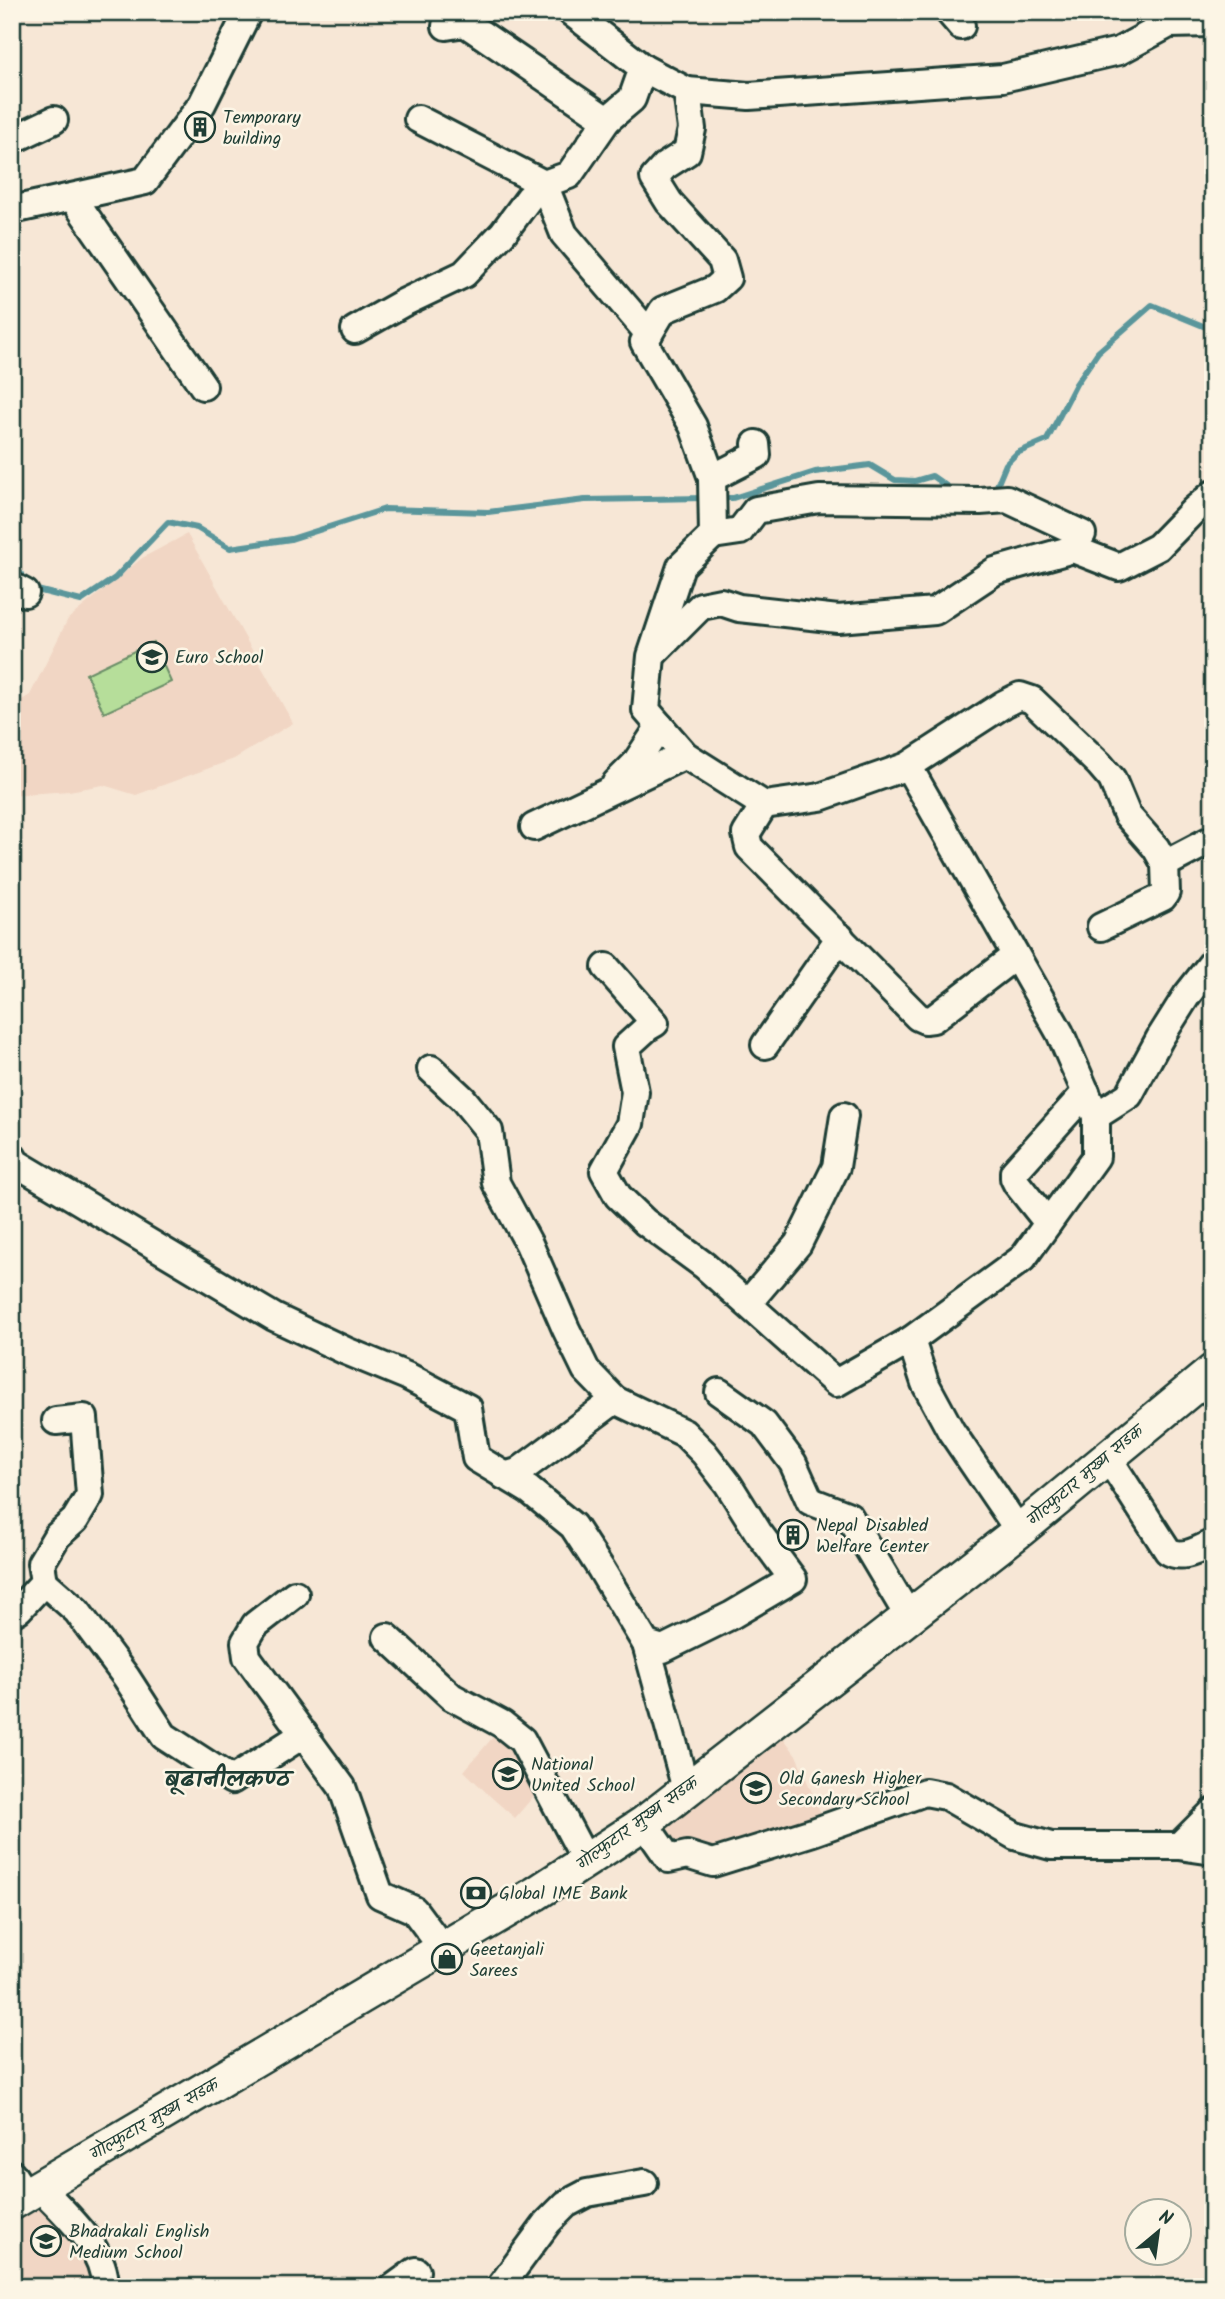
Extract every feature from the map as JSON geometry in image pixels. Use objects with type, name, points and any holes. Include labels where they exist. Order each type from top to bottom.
[{"type":"main road","name":"गोल्फुटार मुख्य सडक","points":[[22,2189],[443,1949],[644,1823],[1019,1531],[1213,1371]]},
{"type":"street","points":[[12,210],[145,181],[202,104],[247,12]]},
{"type":"street","points":[[570,12],[643,68],[687,91],[749,96],[1003,78],[1119,51],[1169,24],[1213,23]]},
{"type":"street","points":[[446,26],[465,23],[607,120]]},
{"type":"street","points":[[355,330],[464,274],[503,233],[529,198],[544,184],[569,174],[607,120],[632,99],[643,68]]},
{"type":"street","points":[[687,91],[692,129],[687,152],[665,166],[654,178],[669,202],[722,260],[727,278],[715,289],[663,310],[643,342],[693,426],[712,481],[713,523],[681,566],[651,656],[646,709],[685,755],[764,804],[820,797],[908,766],[1004,704],[1020,696],[1032,699],[1112,779],[1128,815],[1156,848],[1165,864],[1166,892],[1163,897],[1101,926]]},
{"type":"street","points":[[418,119],[544,184],[564,234],[649,334]]},
{"type":"street","points":[[12,140],[54,120]]},
{"type":"street","points":[[73,198],[203,386]]},
{"type":"street","points":[[712,481],[757,456],[756,444]]},
{"type":"street","points":[[651,656],[701,606],[721,602],[739,608],[838,619],[935,611],[995,571],[1073,549],[1119,567],[1158,547],[1213,494]]},
{"type":"street","points":[[713,523],[740,531],[756,510],[819,499],[1007,499],[1082,534]]},
{"type":"street","points":[[608,792],[635,764],[660,726]]},
{"type":"street","points":[[534,827],[685,755]]},
{"type":"street","points":[[606,967],[655,1023],[626,1047],[635,1093],[630,1124],[604,1171],[618,1196],[645,1222],[705,1266],[836,1383],[911,1340],[1023,1258],[1096,1157],[1091,1104],[1060,1033],[908,766]]},
{"type":"street","points":[[764,804],[746,834],[749,847],[918,1017],[933,1019],[1015,956]]},
{"type":"street","points":[[1165,864],[1209,841],[1213,843]]},
{"type":"street","points":[[765,1045],[840,937]]},
{"type":"street","points":[[1048,1223],[1017,1184],[1014,1172],[1091,1104],[1129,1095],[1187,995],[1213,962]]},
{"type":"street","points":[[431,1069],[463,1099],[489,1131],[496,1183],[530,1244],[586,1370],[615,1400],[684,1433],[704,1453],[793,1579],[732,1615],[663,1649],[646,1644]]},
{"type":"street","points":[[748,1303],[798,1244],[836,1167],[844,1116]]},
{"type":"street","points":[[12,1156],[16,1163],[274,1317],[407,1376],[468,1408],[476,1458],[529,1490],[573,1525],[646,1644],[686,1789]]},
{"type":"street","points":[[911,1340],[925,1383],[951,1432],[1019,1531]]},
{"type":"street","points":[[719,1392],[764,1424],[793,1463],[810,1501],[849,1516],[909,1617]]},
{"type":"street","points":[[504,1476],[518,1472],[615,1400]]},
{"type":"street","points":[[55,1420],[84,1418],[90,1495],[75,1520],[57,1536],[41,1563],[44,1582],[77,1611],[126,1677],[164,1736],[232,1780],[304,1734]]},
{"type":"street","points":[[1107,1456],[1168,1551],[1175,1556],[1189,1554],[1213,1543]]},
{"type":"street","points":[[12,1612],[19,1609],[44,1582]]},
{"type":"street","points":[[295,1594],[256,1625],[245,1642],[247,1657],[342,1787],[380,1895],[414,1910],[443,1949]]},
{"type":"street","points":[[387,1637],[452,1697],[502,1724],[522,1740],[586,1861]]},
{"type":"street","points":[[644,1823],[669,1859],[687,1855],[713,1863],[813,1832],[925,1792],[946,1796],[1015,1836],[1051,1846],[1179,1846],[1213,1851]]},
{"type":"street","points":[[1179,1846],[1213,1812]]},
{"type":"street","points":[[500,2287],[548,2222],[566,2204],[587,2193],[644,2183]]},
{"type":"street","points":[[22,2189],[97,2251],[106,2274],[105,2287]]},
{"type":"street","points":[[394,2287],[416,2271]]},
{"type":"shaded area","name":"Euro School","points":[[187,534],[293,723],[234,759],[136,795],[103,785],[69,791],[12,795],[12,706],[30,695],[68,619],[142,558]]},
{"type":"shaded area","name":"National United School","points":[[499,1730],[551,1776],[515,1818],[464,1771]]},
{"type":"shaded area","name":"Old Ganesh Higher Secondary School","points":[[779,1732],[796,1755],[824,1821],[767,1843],[669,1854],[651,1825]]},
{"type":"shaded area","name":"Bhadrakali English Medium School","points":[[42,2201],[100,2262],[101,2287],[12,2287],[12,2221]]},
{"type":"green space","points":[[153,642],[171,682],[104,713],[86,674]]},
{"type":"waterway","points":[[992,488],[996,488],[1006,464],[1017,453],[1047,440],[1076,384],[1098,352],[1152,305],[1213,330]]},
{"type":"waterway","points":[[720,498],[733,498],[815,472],[870,465],[895,480],[915,481],[932,476],[952,490],[978,488]]},
{"type":"waterway","points":[[12,563],[33,589],[81,601],[115,578],[168,522],[197,528],[230,548],[291,539],[385,509],[488,512],[585,500],[705,498]]},
{"type":"place","name":"Temporary building","points":[[200,127]]},
{"type":"place","name":"Euro School","points":[[152,657]]},
{"type":"place","name":"Nepal Disabled Welfare Center","points":[[793,1535]]},
{"type":"place","name":"National United School","points":[[508,1774]]},
{"type":"place","name":"Old Ganesh Higher Secondary School","points":[[756,1788]]},
{"type":"place","name":"Global IME Bank","points":[[476,1893]]},
{"type":"place","name":"Geetanjali Sarees","points":[[447,1959]]},
{"type":"place","name":"Bhadrakali English Medium School","points":[[46,2241]]},
{"type":"district","name":"बूढानीलकण्ठ","points":[[227,1779]]}]
